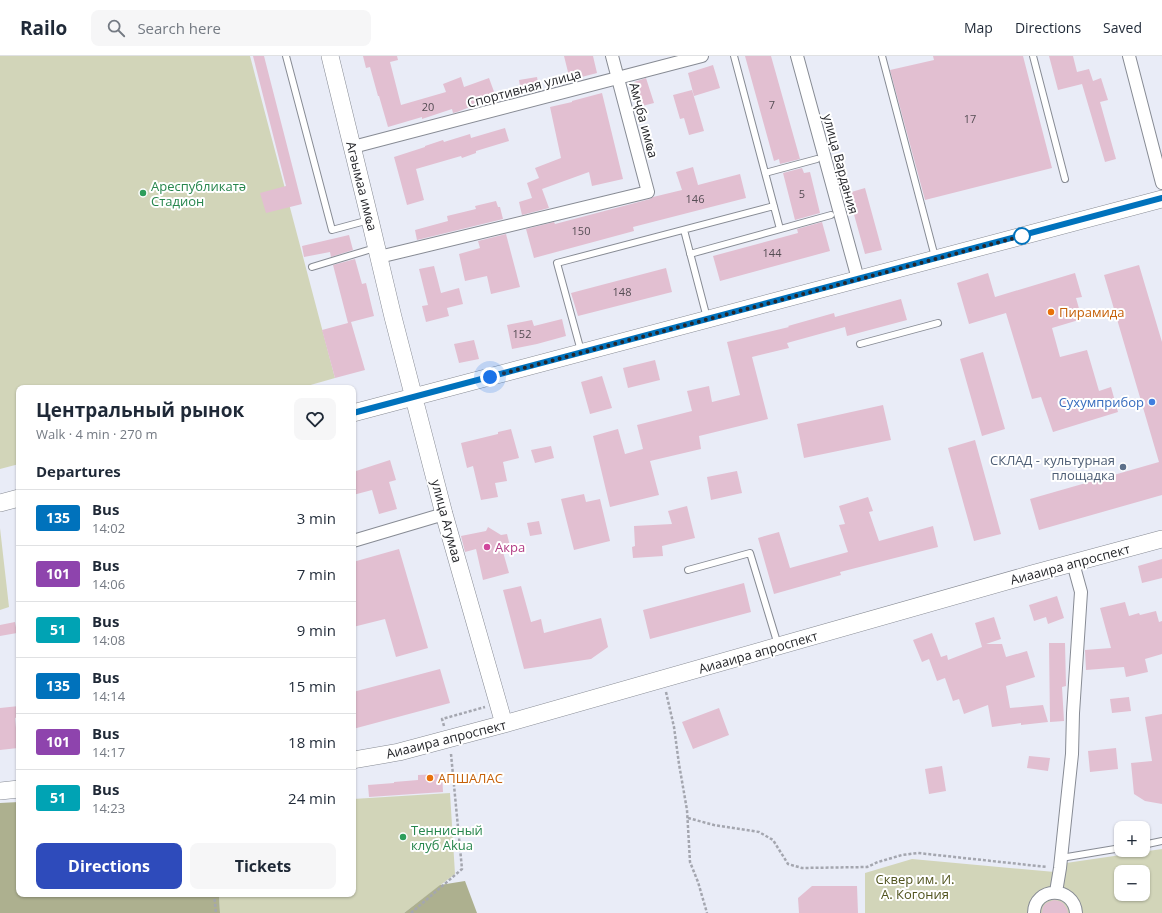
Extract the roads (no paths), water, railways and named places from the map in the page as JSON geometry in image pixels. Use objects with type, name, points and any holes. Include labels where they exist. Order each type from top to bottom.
[{"type":"main road","name":"Агәымаа имҩа","points":[[330,56],[393,316]]},
{"type":"main road","points":[[356,412],[1162,198]]},
{"type":"main road","name":"улица Агумаа","points":[[393,316],[444,514],[504,724]]},
{"type":"main road","points":[[0,503],[16,499]]},
{"type":"main road","name":"Аиааира апроспект","points":[[356,759],[399,752],[504,724],[1162,539]]},
{"type":"main road","points":[[0,791],[16,789]]},
{"type":"street","name":"Амҷба имҩа","points":[[378,252],[648,192],[612,56]]},
{"type":"street","name":"Спортивная улица","points":[[353,147],[702,56]]},
{"type":"street","name":"улица Вардания","points":[[797,56],[858,279]]},
{"type":"street","points":[[1129,56],[1162,183]]},
{"type":"street","points":[[356,540],[444,514]]},
{"type":"street","points":[[1056,892],[1072,754],[1073,713],[1081,592],[1073,563]]},
{"type":"street","points":[[1034,913],[1037,902],[1042,897],[1048,893],[1056,892],[1069,898],[1074,904],[1076,913]]},
{"type":"lane","points":[[286,56],[332,230],[370,220]]},
{"type":"lane","points":[[734,56],[780,229]]},
{"type":"lane","points":[[882,56],[936,259]]},
{"type":"lane","points":[[1033,56],[1065,178]]},
{"type":"lane","points":[[765,173],[816,159]]},
{"type":"lane","points":[[581,353],[557,263],[774,206]]},
{"type":"lane","points":[[690,254],[832,215]]},
{"type":"lane","points":[[684,230],[707,319]]},
{"type":"lane","points":[[312,267],[378,252]]},
{"type":"lane","points":[[860,344],[938,323]]},
{"type":"lane","points":[[688,570],[750,553],[778,646]]},
{"type":"lane","points":[[1150,844],[1162,842]]},
{"type":"lane","points":[[1060,863],[1114,850]]},
{"type":"place","name":"Ареспубликатә Стадион","points":[[143,193]]},
{"type":"place","name":"Пирамида","points":[[1051,312]]},
{"type":"place","name":"Сухумприбор","points":[[1152,402]]},
{"type":"place","name":"СКЛАД - культурная площадка","points":[[1123,467]]},
{"type":"place","name":"Акра","points":[[487,547]]},
{"type":"place","name":"АПШАЛАС","points":[[430,778]]},
{"type":"place","name":"Теннисный клуб Akua","points":[[403,837]]},
{"type":"park label","name":"Сквер им. И. А. Когония","points":[[915,886]]}]
